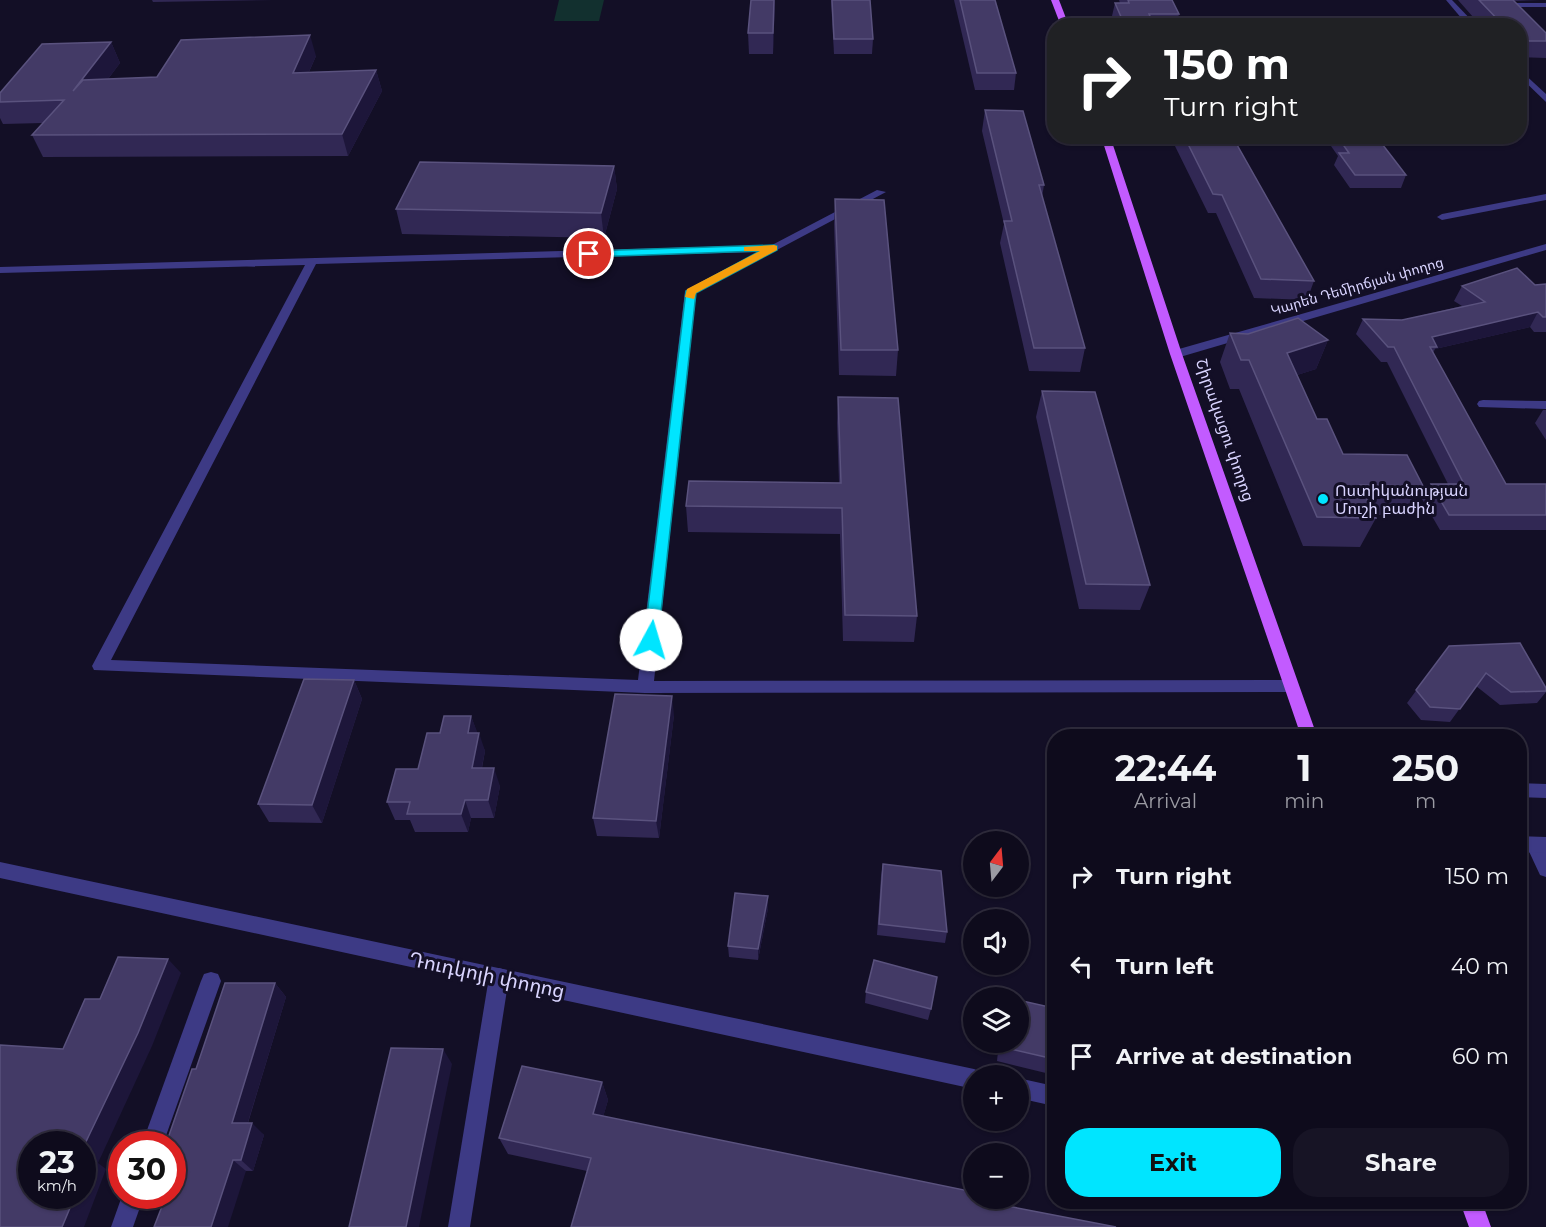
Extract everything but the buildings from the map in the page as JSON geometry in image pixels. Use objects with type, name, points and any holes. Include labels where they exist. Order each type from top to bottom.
[{"type":"main road","points":[[1055,0],[1062,18]]},
{"type":"main road","name":"Շիրակացու փողոց","points":[[1108,144],[1176,354],[1306,729]]},
{"type":"main road","points":[[1474,1209],[1480,1227]]},
{"type":"street","points":[[1449,1],[1465,18]]},
{"type":"street","points":[[1513,14],[1504,5],[1546,5]]},
{"type":"street","points":[[1527,80],[1546,99]]},
{"type":"street","points":[[645,687],[691,291],[881,192]]},
{"type":"street","points":[[1442,217],[1546,196]]},
{"type":"street","name":"Կարեն Դեմիրճյան փողոց","points":[[1176,354],[1546,247]]},
{"type":"street","points":[[0,270],[774,248]]},
{"type":"street","points":[[312,262],[100,666],[645,687],[1290,686]]},
{"type":"street","points":[[1484,404],[1546,405]]},
{"type":"street","points":[[1527,790],[1546,791]]},
{"type":"street","points":[[1533,845],[1546,869]]},
{"type":"street","name":"Դուդկոյի փողոց","points":[[0,870],[963,1077]]},
{"type":"street","points":[[459,1227],[499,977]]},
{"type":"street","points":[[157,1131],[211,981]]},
{"type":"street","points":[[1029,1090],[1047,1094]]},
{"type":"street","points":[[122,1227],[129,1209]]},
{"type":"green space","points":[[559,0],[604,0],[599,21],[554,21]]},
{"type":"slow traffic","points":[[690,297],[691,291],[774,248],[747,249]]},
{"type":"place","name":"Ոստիկանության Մուշի բաժին","points":[[1323,499]]},
{"type":"route","points":[[589,254],[774,248],[691,291],[651,640]]}]
